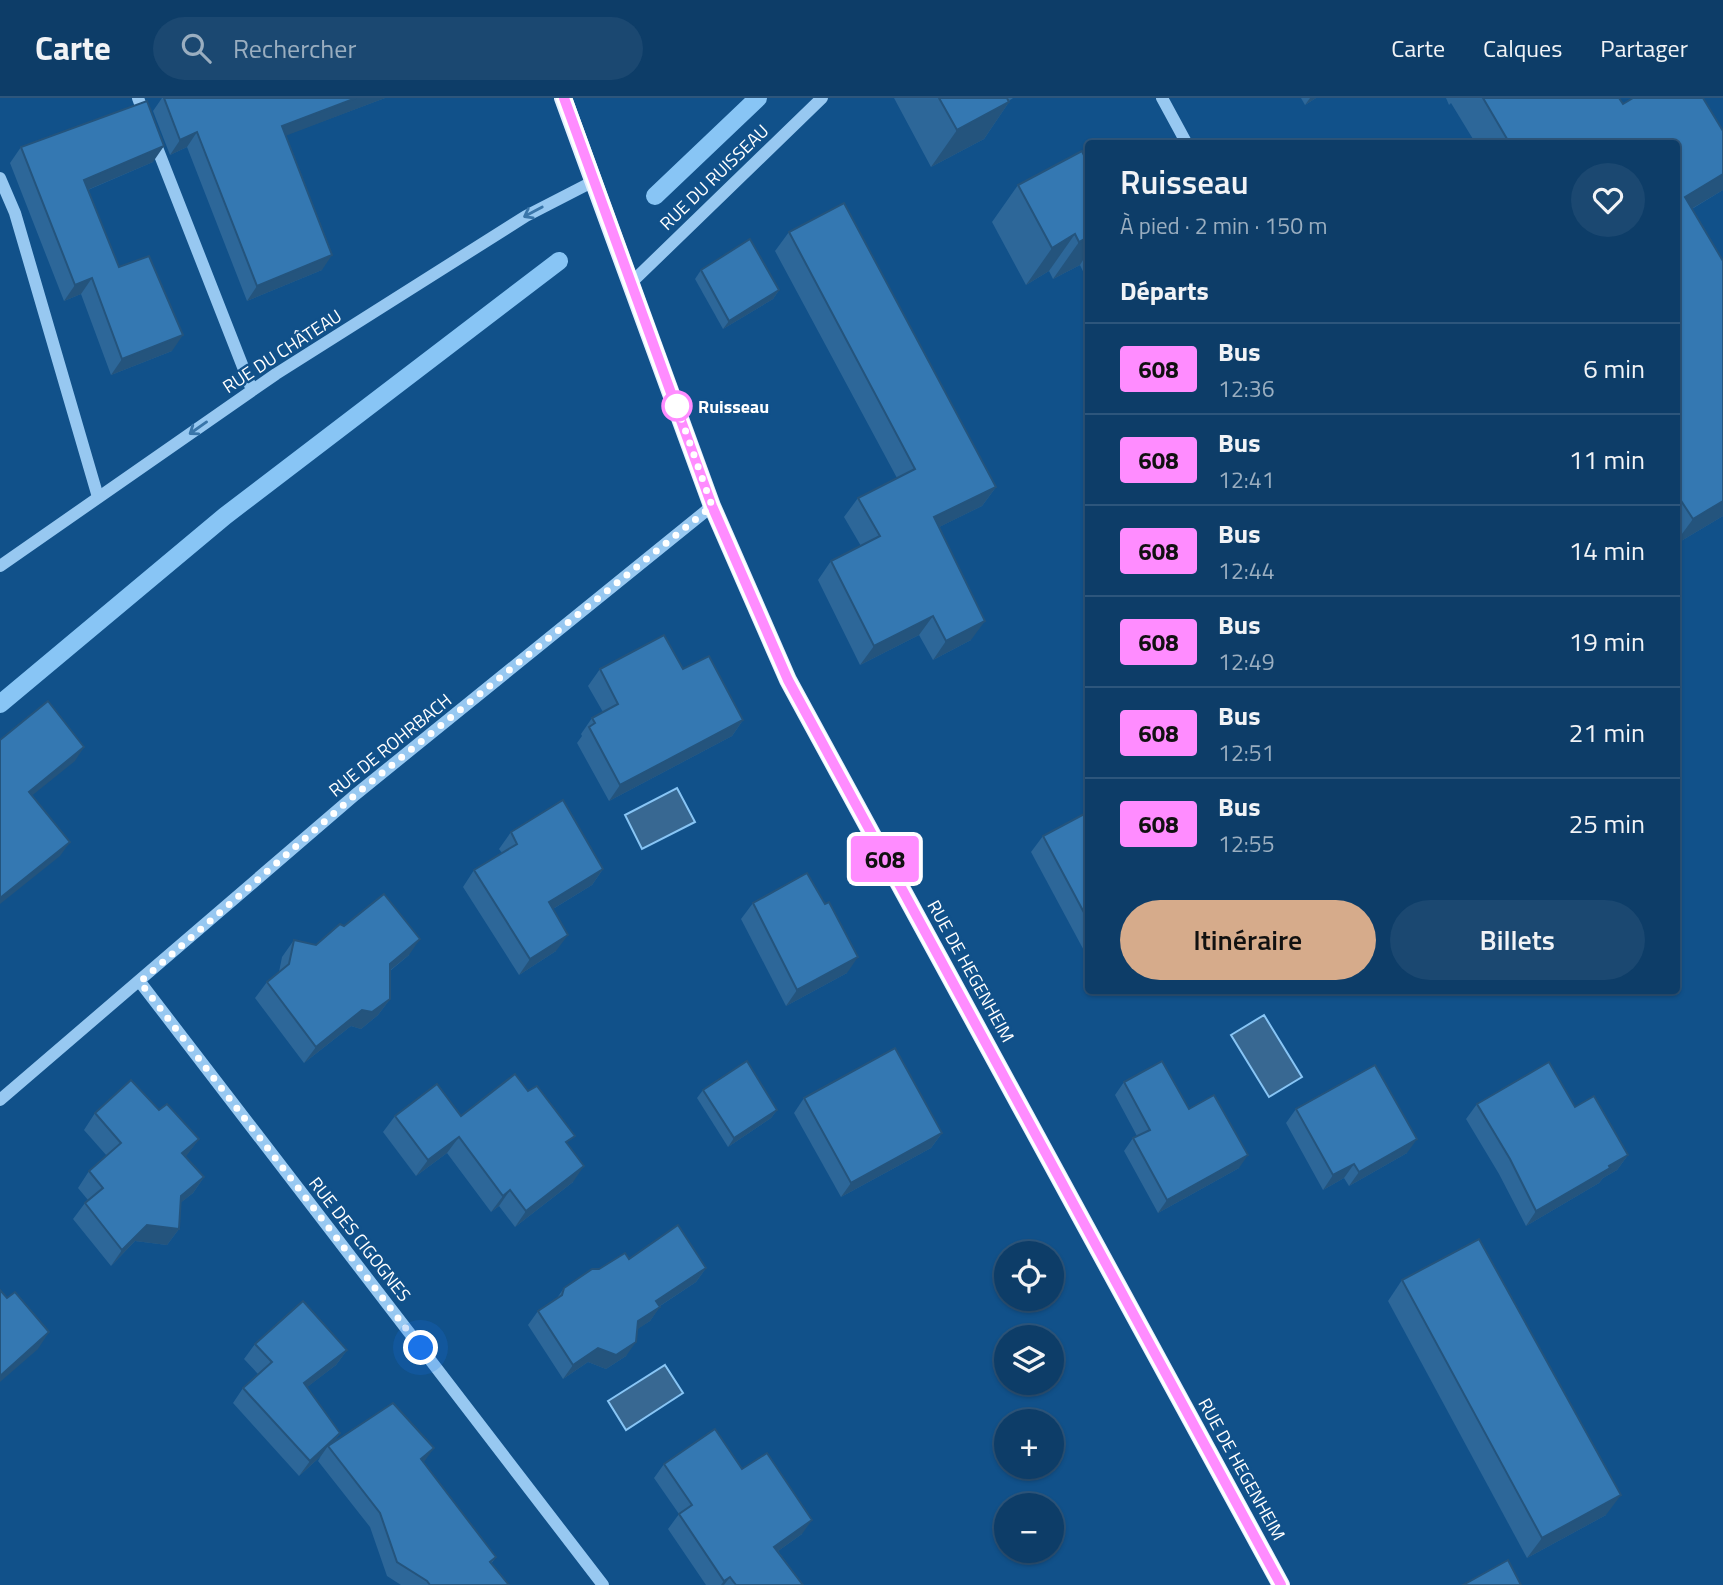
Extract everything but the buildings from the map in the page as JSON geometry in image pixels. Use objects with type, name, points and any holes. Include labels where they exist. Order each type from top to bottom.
[{"type":"main road","points":[[564,98],[632,282]]},
{"type":"main road","name":"RUE DE HEGENHEIM","points":[[632,282],[712,506],[788,680],[1281,1585]]},
{"type":"street","points":[[138,98],[252,390]]},
{"type":"street","name":"RUE DU RUISSEAU","points":[[632,282],[822,98]]},
{"type":"street","points":[[1162,98],[1185,140]]},
{"type":"street","points":[[0,178],[15,213],[99,497]]},
{"type":"street","name":"RUE DU CHÂTEAU","points":[[0,566],[252,390],[526,216],[594,181]]},
{"type":"street","name":"RUE DE ROHRBACH","points":[[0,1100],[355,795],[712,506]]},
{"type":"street","name":"RUE DES CIGOGNES","points":[[140,982],[603,1585]]},
{"type":"water","points":[[677,788],[695,822],[642,849],[625,815]]},
{"type":"water","points":[[1264,1015],[1302,1077],[1269,1097],[1231,1035]]},
{"type":"water","points":[[665,1365],[683,1393],[626,1430],[608,1401]]},
{"type":"waterway","points":[[655,196],[758,98]]},
{"type":"waterway","points":[[0,704],[225,516],[559,261]]},
{"type":"bus line","name":"608","points":[[564,98],[712,506],[788,680],[1281,1585]]},
{"type":"place","name":"Ruisseau","points":[[677,406]]},
{"type":"route","points":[[421,1348],[140,982],[355,795],[712,506],[676,404],[677,406]]}]
